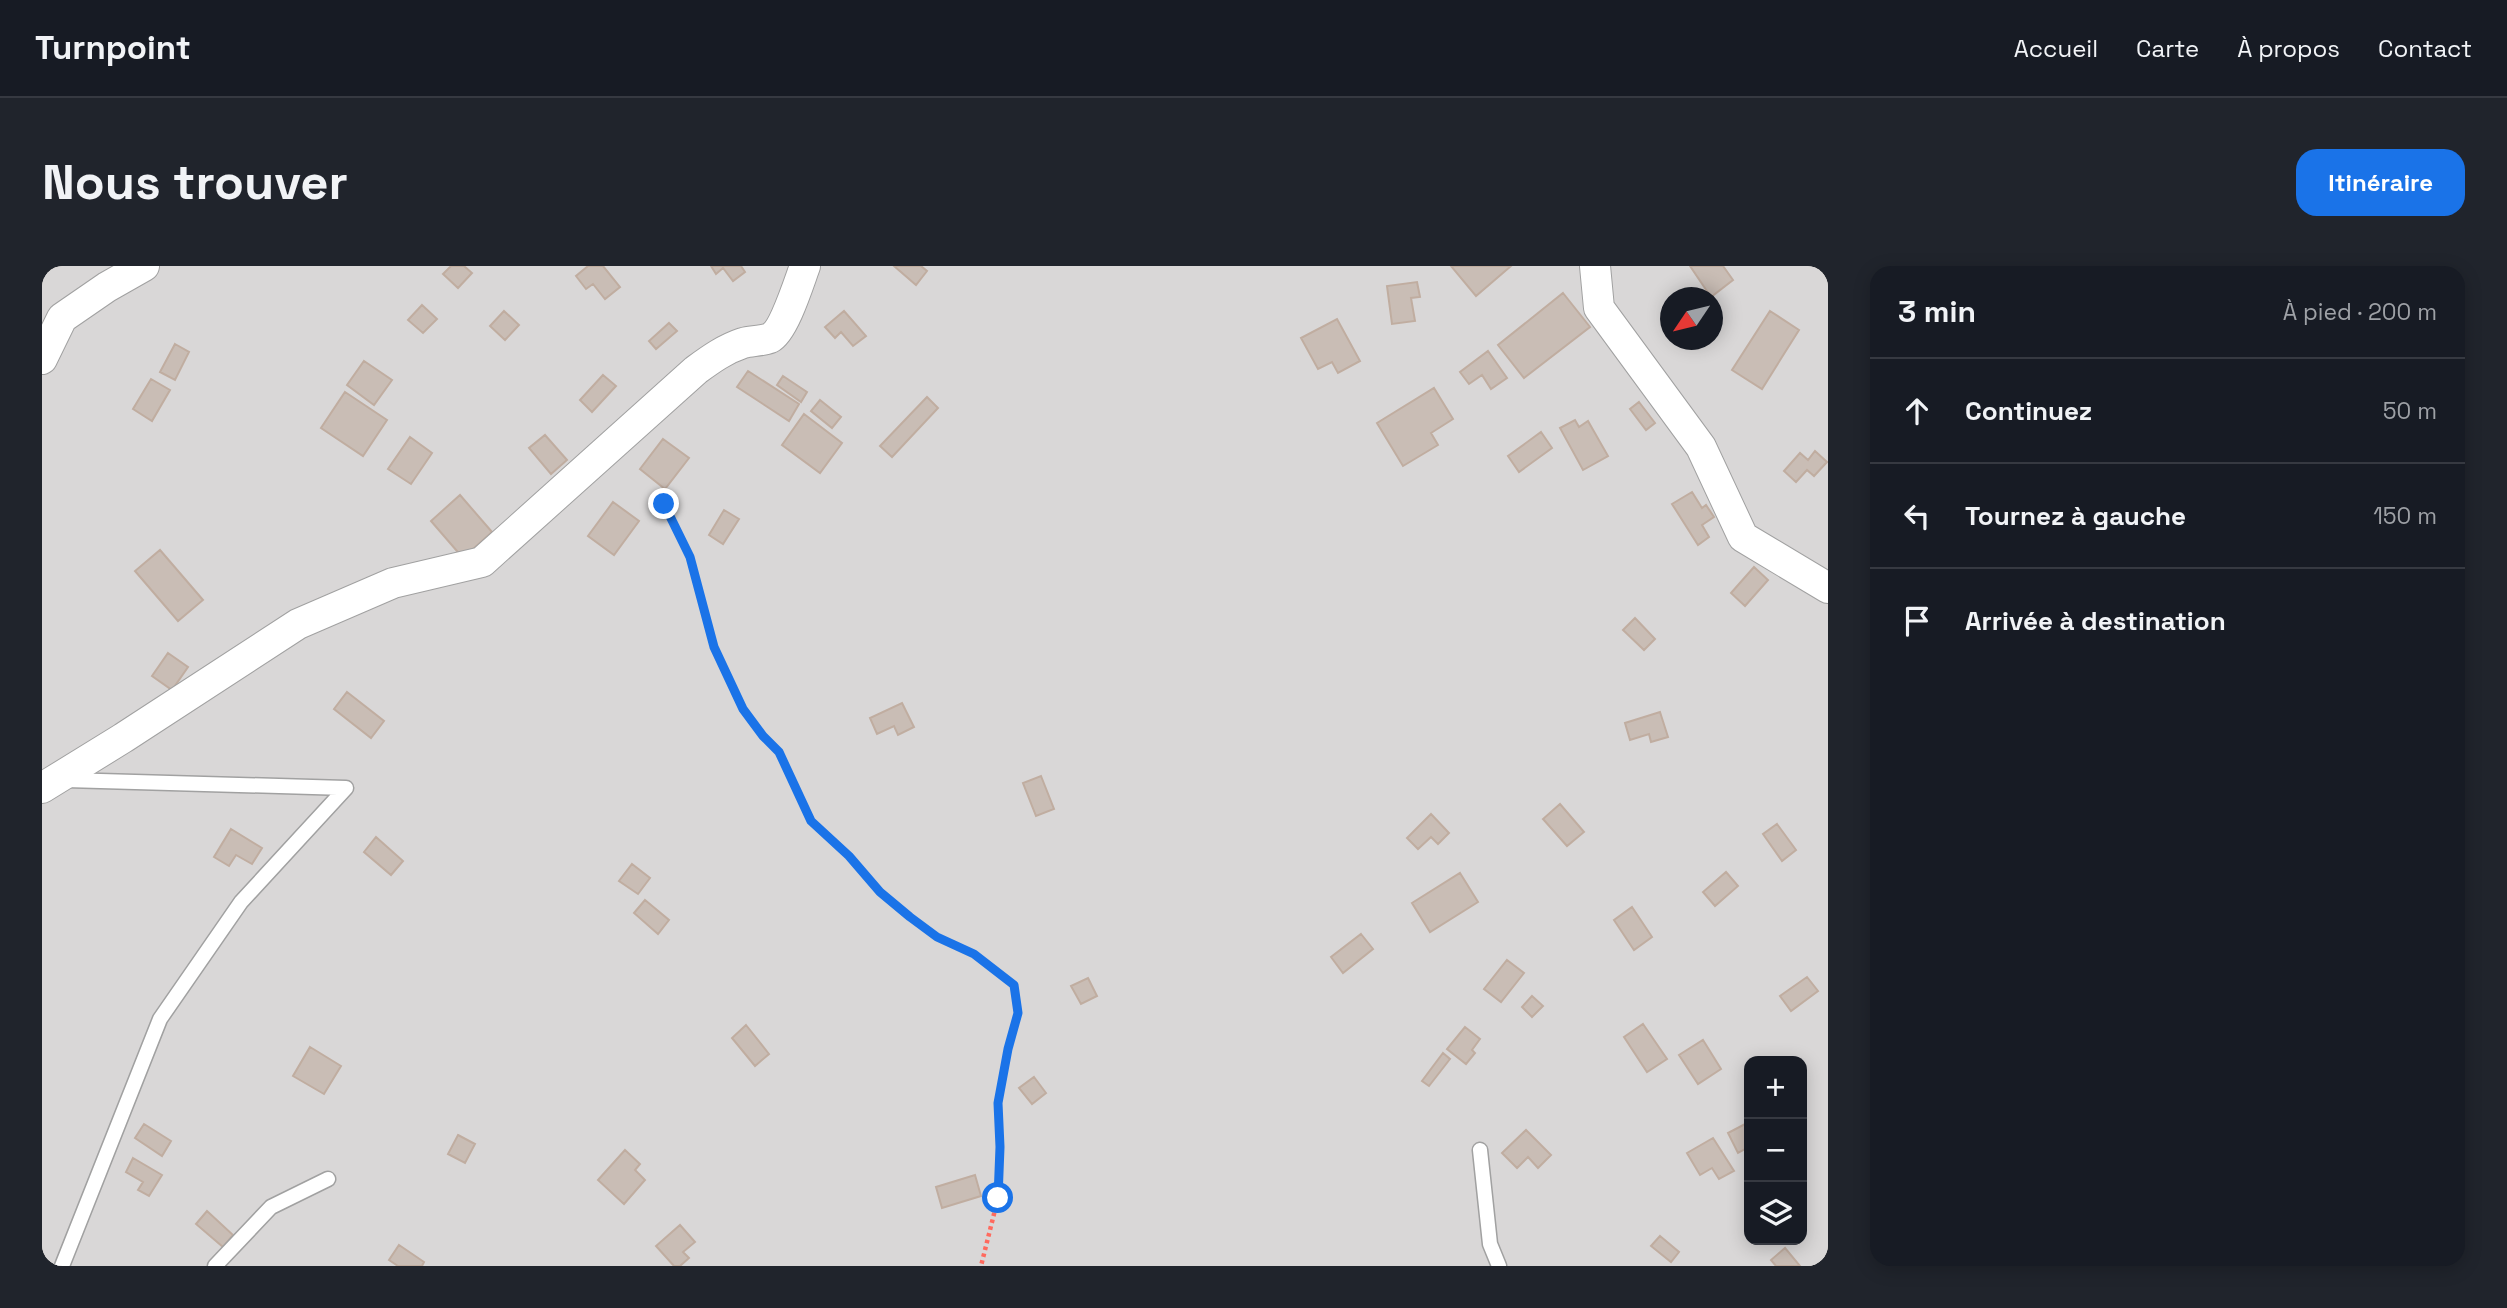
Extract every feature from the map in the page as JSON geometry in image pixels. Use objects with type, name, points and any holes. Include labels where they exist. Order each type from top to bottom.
[{"type":"street","points":[[42,359],[62,318],[144,266]]},
{"type":"street","points":[[49,784],[298,624],[393,583],[482,562],[696,370],[723,351],[746,342],[772,337],[786,320],[805,266]]},
{"type":"street","points":[[1595,266],[1599,308],[1701,447],[1743,537],[1828,587]]},
{"type":"lane","points":[[49,784],[346,788],[241,902],[160,1019],[62,1266]]},
{"type":"lane","points":[[1480,1150],[1490,1244],[1499,1266]]},
{"type":"lane","points":[[215,1266],[271,1207],[328,1179]]},
{"type":"path","points":[[664,504],[690,557],[714,647],[743,709],[779,752],[811,821],[849,856],[880,892],[910,917],[937,937],[974,954],[1014,985],[1018,1013],[998,1103],[998,1198],[981,1266]]},
{"type":"shaded area","points":[[42,266],[1828,266],[1828,1266],[42,1266]]},
{"type":"building","points":[[451,266],[464,266],[472,273],[458,288],[443,274]]},
{"type":"building","points":[[588,266],[603,266],[620,287],[605,299],[593,284],[586,289],[576,276]]},
{"type":"building","points":[[711,266],[741,266],[745,272],[733,281],[723,268],[716,274]]},
{"type":"building","points":[[894,266],[921,266],[927,271],[916,285]]},
{"type":"building","points":[[1451,266],[1511,266],[1476,296]]},
{"type":"building","points":[[1690,266],[1723,266],[1733,280],[1723,288],[1704,287]]},
{"type":"building","points":[[1417,282],[1420,297],[1411,298],[1415,321],[1392,324],[1387,286]]},
{"type":"building","points":[[1563,293],[1590,327],[1524,378],[1498,345]]},
{"type":"building","points":[[422,305],[437,319],[423,333],[408,320]]},
{"type":"building","points":[[504,311],[519,325],[505,340],[490,326]]},
{"type":"building","points":[[844,311],[866,336],[853,346],[841,332],[835,338],[825,327]]},
{"type":"building","points":[[1770,311],[1799,330],[1762,389],[1732,370]]},
{"type":"building","points":[[1337,319],[1360,361],[1338,373],[1332,362],[1318,369],[1301,338]]},
{"type":"building","points":[[669,323],[677,331],[656,349],[649,341]]},
{"type":"building","points":[[175,344],[189,352],[175,380],[160,372]]},
{"type":"building","points":[[1488,351],[1507,378],[1491,389],[1482,375],[1469,384],[1460,372]]},
{"type":"building","points":[[364,361],[392,380],[374,405],[347,385]]},
{"type":"building","points":[[748,371],[799,404],[789,421],[737,387]]},
{"type":"building","points":[[603,375],[616,386],[592,412],[580,400]]},
{"type":"building","points":[[783,376],[807,392],[801,402],[777,385]]},
{"type":"building","points":[[151,379],[170,390],[152,421],[133,409]]},
{"type":"building","points":[[1434,388],[1453,419],[1431,433],[1438,445],[1403,466],[1377,423]]},
{"type":"building","points":[[345,392],[387,420],[363,456],[321,428]]},
{"type":"building","points":[[927,397],[938,408],[892,457],[880,446]]},
{"type":"building","points":[[820,400],[841,417],[832,428],[811,411]]},
{"type":"building","points":[[1639,402],[1655,423],[1646,430],[1630,409]]},
{"type":"building","points":[[804,414],[842,443],[820,473],[782,445]]},
{"type":"building","points":[[1575,420],[1579,427],[1588,421],[1608,456],[1583,470],[1560,428]]},
{"type":"building","points":[[1541,432],[1552,448],[1519,472],[1508,456]]},
{"type":"building","points":[[545,435],[567,460],[551,474],[529,448]]},
{"type":"building","points":[[410,437],[432,453],[411,484],[388,469]]},
{"type":"building","points":[[663,439],[689,458],[665,489],[640,469]]},
{"type":"building","points":[[1815,451],[1827,462],[1814,476],[1807,470],[1796,482],[1784,471],[1800,453],[1808,460]]},
{"type":"building","points":[[1692,492],[1702,508],[1706,505],[1714,517],[1702,525],[1709,537],[1698,545],[1672,504]]},
{"type":"building","points":[[460,495],[492,532],[463,558],[431,521]]},
{"type":"building","points":[[613,502],[639,521],[614,555],[588,536]]},
{"type":"building","points":[[724,510],[739,519],[723,544],[709,535]]},
{"type":"building","points":[[160,550],[203,600],[178,621],[135,571]]},
{"type":"building","points":[[1754,567],[1768,580],[1745,606],[1731,593]]},
{"type":"building","points":[[1635,618],[1655,639],[1644,650],[1623,630]]},
{"type":"building","points":[[168,653],[188,667],[172,690],[152,676]]},
{"type":"building","points":[[347,692],[384,721],[371,738],[334,709]]},
{"type":"building","points":[[902,703],[914,727],[898,735],[894,726],[877,734],[870,718]]},
{"type":"building","points":[[1660,712],[1668,737],[1651,742],[1649,734],[1630,740],[1625,723]]},
{"type":"building","points":[[1041,776],[1054,809],[1036,816],[1023,783]]},
{"type":"building","points":[[1560,804],[1584,832],[1567,846],[1543,819]]},
{"type":"building","points":[[1431,814],[1449,833],[1438,844],[1431,837],[1418,849],[1407,838]]},
{"type":"building","points":[[1777,824],[1796,850],[1782,861],[1763,834]]},
{"type":"building","points":[[231,829],[262,848],[252,864],[236,855],[229,866],[214,857]]},
{"type":"building","points":[[376,837],[403,861],[391,875],[364,852]]},
{"type":"building","points":[[632,864],[650,878],[638,894],[619,881]]},
{"type":"building","points":[[1726,872],[1738,886],[1715,906],[1703,892]]},
{"type":"building","points":[[1460,873],[1478,902],[1430,932],[1412,903]]},
{"type":"building","points":[[645,900],[669,920],[658,934],[634,913]]},
{"type":"building","points":[[1632,907],[1652,937],[1634,950],[1614,920]]},
{"type":"building","points":[[1361,934],[1373,949],[1343,973],[1331,957]]},
{"type":"building","points":[[1507,960],[1524,973],[1501,1002],[1484,989]]},
{"type":"building","points":[[1807,977],[1818,991],[1791,1011],[1780,996]]},
{"type":"building","points":[[1088,978],[1097,996],[1081,1004],[1071,986]]},
{"type":"building","points":[[1532,996],[1543,1006],[1532,1017],[1522,1007]]},
{"type":"building","points":[[1643,1024],[1667,1059],[1647,1072],[1624,1037]]},
{"type":"building","points":[[746,1025],[769,1054],[755,1066],[732,1038]]},
{"type":"building","points":[[1465,1027],[1480,1039],[1472,1050],[1475,1053],[1466,1064],[1447,1049]]},
{"type":"building","points":[[1703,1040],[1721,1069],[1698,1084],[1679,1055]]},
{"type":"building","points":[[310,1047],[341,1066],[324,1094],[293,1076]]},
{"type":"building","points":[[1443,1053],[1450,1059],[1429,1086],[1422,1081]]},
{"type":"building","points":[[1034,1077],[1046,1093],[1032,1104],[1019,1088]]},
{"type":"building","points":[[144,1124],[171,1141],[162,1156],[135,1138]]},
{"type":"building","points":[[1744,1125],[1744,1150],[1738,1153],[1728,1133]]},
{"type":"building","points":[[1526,1130],[1551,1155],[1538,1168],[1528,1157],[1517,1168],[1502,1153]]},
{"type":"building","points":[[458,1135],[475,1144],[465,1163],[448,1154]]},
{"type":"building","points":[[1713,1138],[1734,1171],[1719,1179],[1712,1168],[1700,1175],[1687,1153]]},
{"type":"building","points":[[625,1150],[640,1164],[635,1170],[645,1180],[624,1204],[598,1180]]},
{"type":"building","points":[[133,1158],[162,1175],[149,1196],[138,1190],[143,1182],[126,1172]]},
{"type":"building","points":[[975,1175],[981,1196],[942,1208],[936,1187]]},
{"type":"building","points":[[207,1211],[233,1235],[223,1247],[196,1224]]},
{"type":"building","points":[[680,1225],[695,1242],[683,1252],[689,1258],[680,1266],[674,1266],[656,1246]]},
{"type":"building","points":[[1660,1236],[1679,1252],[1671,1262],[1651,1246]]},
{"type":"building","points":[[399,1245],[424,1262],[422,1266],[398,1266],[389,1260]]},
{"type":"building","points":[[1785,1248],[1800,1266],[1776,1266],[1771,1260]]},
{"type":"route","points":[[664,504],[690,557],[714,647],[743,709],[779,752],[811,821],[849,856],[880,892],[910,917],[937,937],[974,954],[1014,985],[1018,1013],[998,1103],[998,1198]]}]
